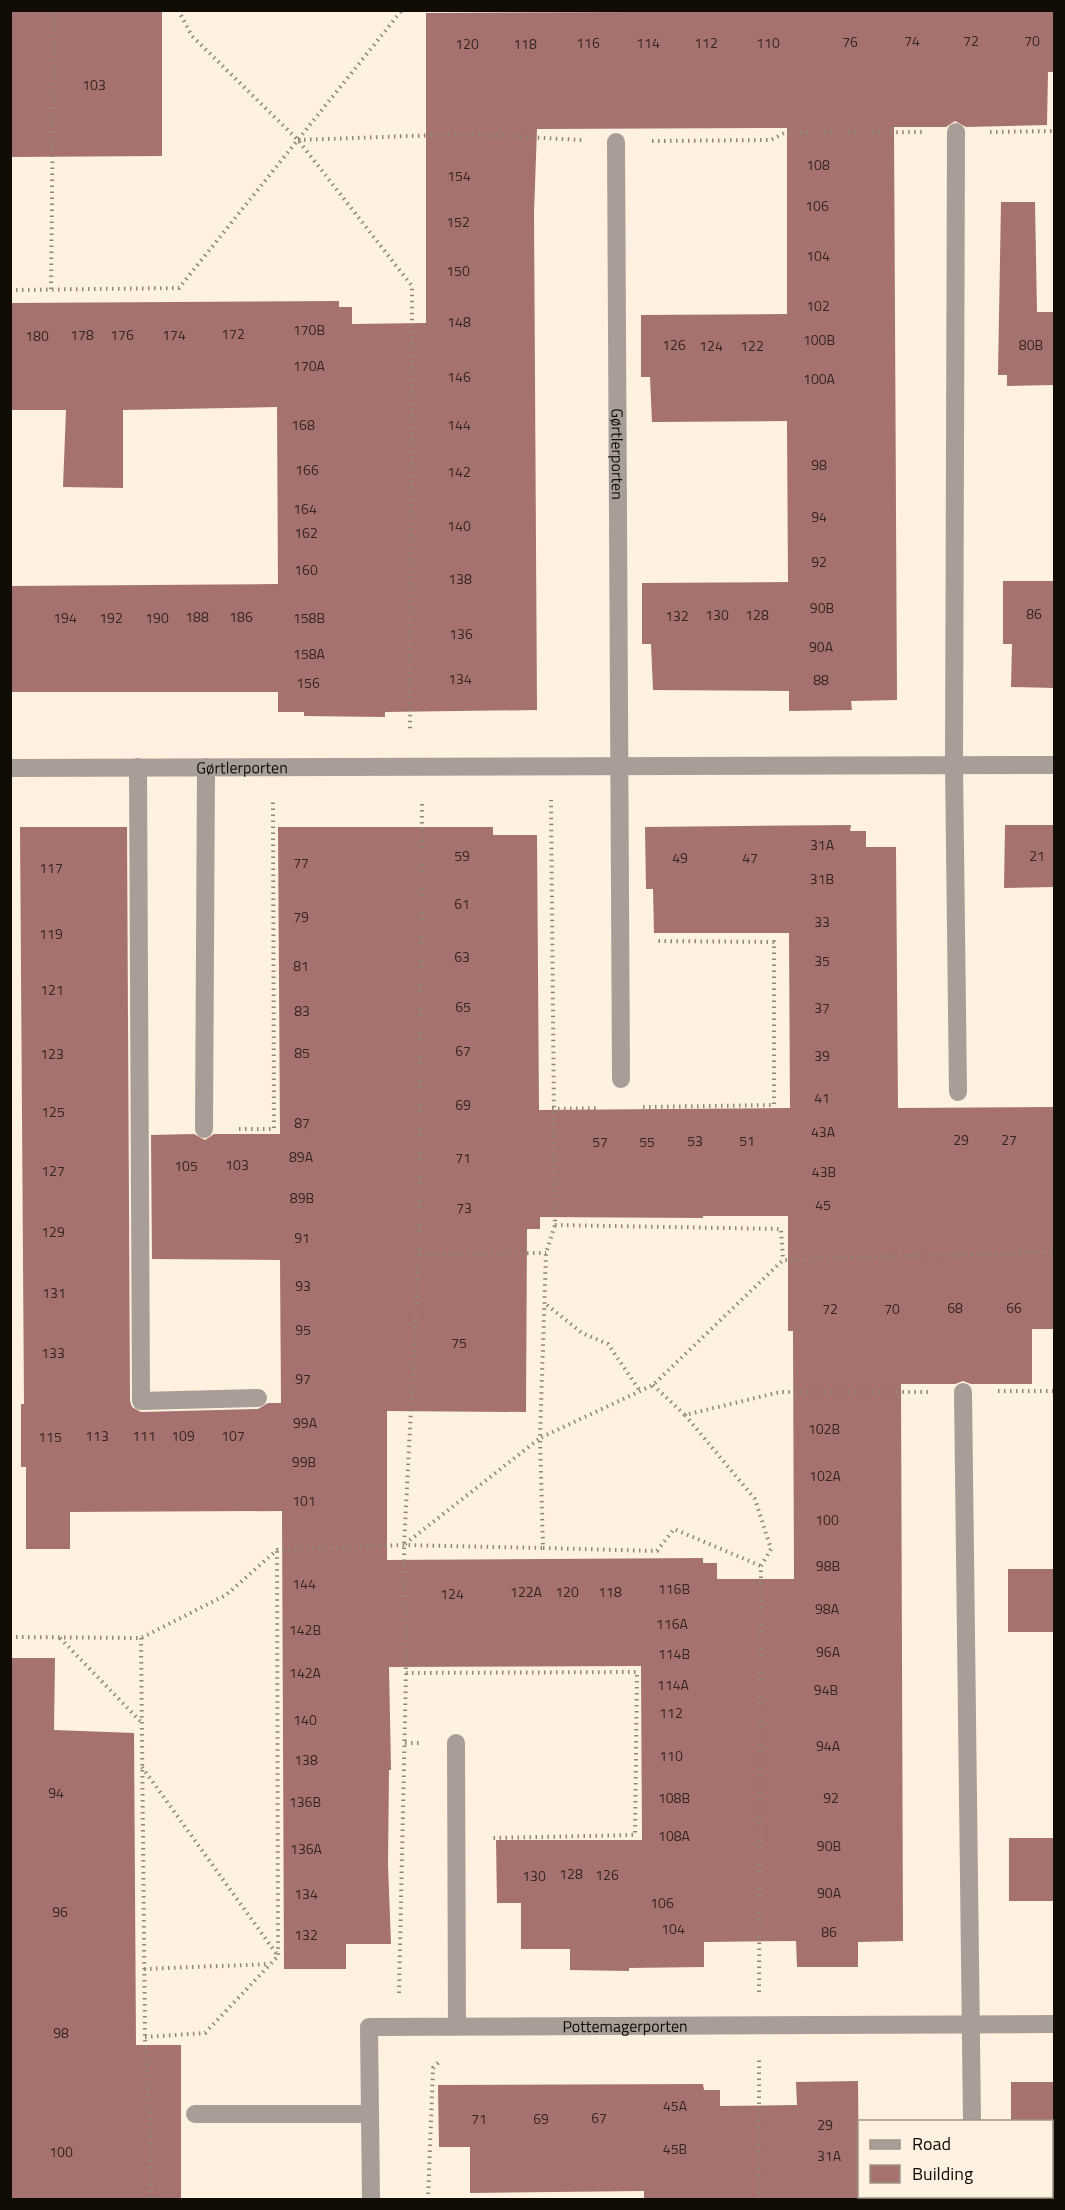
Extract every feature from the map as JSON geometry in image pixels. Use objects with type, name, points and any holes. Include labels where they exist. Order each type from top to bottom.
[{"type":"street","points":[[956,132],[954,765],[958,1092]]},
{"type":"street","name":"Gørtlerporten","points":[[616,142],[621,1079]]},
{"type":"street","name":"Gørtlerporten","points":[[10,768],[1054,765]]},
{"type":"street","points":[[138,767],[141,1401],[258,1398]]},
{"type":"street","points":[[204,1129],[206,767]]},
{"type":"street","points":[[963,1392],[972,2120]]},
{"type":"street","points":[[456,1743],[456,1839],[464,2026]]},
{"type":"street","name":"Pottemagerporten","points":[[370,2199],[369,2027],[1054,2024]]},
{"type":"street","points":[[195,2114],[370,2114]]},
{"type":"path","points":[[51,289],[54,10]]},
{"type":"path","points":[[178,10],[192,36],[298,140],[412,286],[410,767],[423,805],[419,1254],[404,1545],[406,1673],[398,2027]]},
{"type":"path","points":[[10,290],[179,288],[402,10]]},
{"type":"path","points":[[298,140],[465,134],[616,142],[771,140],[784,133],[1054,131]]},
{"type":"path","points":[[543,1548],[540,1438],[546,1253],[555,1225],[552,1108],[551,766]]},
{"type":"path","points":[[204,1129],[274,1130],[273,767]]},
{"type":"path","points":[[621,941],[774,942],[774,1104],[632,1107]]},
{"type":"path","points":[[552,1108],[609,1107]]},
{"type":"path","points":[[555,1225],[782,1229],[783,1260]]},
{"type":"path","points":[[404,1545],[540,1438],[653,1385],[783,1260],[1054,1252]]},
{"type":"path","points":[[419,1254],[546,1253]]},
{"type":"path","points":[[546,1305],[582,1333],[608,1344],[640,1391]]},
{"type":"path","points":[[653,1385],[685,1415],[755,1499],[771,1549],[761,1566],[759,2199]]},
{"type":"path","points":[[685,1415],[780,1392],[1054,1391]]},
{"type":"path","points":[[10,1637],[141,1638],[226,1595],[277,1550],[404,1545],[657,1551],[674,1529],[761,1566]]},
{"type":"path","points":[[145,2037],[205,2033],[278,1956],[277,1550]]},
{"type":"path","points":[[59,1637],[141,1722]]},
{"type":"path","points":[[141,1638],[145,2037],[150,2117],[151,2199]]},
{"type":"path","points":[[406,1673],[637,1672],[634,1835],[456,1839]]},
{"type":"path","points":[[142,1767],[278,1956]]},
{"type":"path","points":[[144,1969],[271,1964]]},
{"type":"path","points":[[428,2199],[433,2068],[464,2026]]},
{"type":"building","points":[[10,10],[162,10],[162,156],[10,157]]},
{"type":"building","points":[[1054,10],[1054,72],[1048,72],[1047,125],[966,127],[955,121],[946,127],[894,127],[897,700],[851,701],[852,710],[789,711],[789,691],[653,690],[651,644],[642,644],[642,583],[788,582],[787,421],[652,422],[650,377],[641,377],[641,315],[787,314],[787,128],[537,129],[534,213],[537,710],[385,712],[385,717],[304,716],[304,712],[278,712],[278,692],[10,692],[10,586],[278,584],[277,407],[123,410],[123,488],[63,487],[66,410],[10,410],[10,303],[339,301],[339,307],[352,307],[352,324],[426,323],[426,13]]},
{"type":"building","points":[[1001,202],[1035,202],[1037,312],[1054,312],[1054,385],[1007,386],[1007,375],[998,375]]},
{"type":"building","points":[[1003,581],[1054,581],[1054,688],[1011,687],[1012,644],[1003,644]]},
{"type":"building","points":[[851,825],[850,831],[866,831],[866,847],[896,847],[898,1108],[1054,1107],[1054,1329],[1032,1329],[1032,1384],[971,1384],[963,1381],[955,1384],[901,1384],[903,1941],[858,1942],[858,1967],[797,1967],[796,1941],[704,1942],[704,1967],[629,1968],[629,1971],[570,1970],[570,1949],[521,1949],[521,1903],[497,1903],[496,1840],[642,1840],[641,1666],[389,1667],[391,1770],[389,1770],[388,1865],[391,1944],[346,1944],[346,1969],[284,1969],[282,1511],[70,1512],[70,1549],[26,1549],[26,1467],[21,1467],[21,1404],[24,1404],[20,827],[127,827],[130,1401],[132,1407],[141,1412],[258,1409],[268,1403],[281,1403],[280,1260],[152,1259],[151,1135],[194,1134],[205,1140],[214,1134],[280,1134],[278,827],[493,827],[493,835],[537,835],[539,1110],[790,1108],[789,933],[654,933],[653,889],[646,889],[645,827]],"holes":[[[788,1216],[788,1331],[793,1331],[794,1579],[717,1579],[717,1563],[703,1563],[703,1558],[387,1560],[387,1411],[526,1412],[527,1229],[540,1229],[540,1217]]]},
{"type":"building","points":[[1005,825],[1054,825],[1054,887],[1004,888]]},
{"type":"building","points":[[1008,1569],[1054,1569],[1054,1632],[1008,1632]]},
{"type":"building","points":[[10,1658],[55,1658],[54,1730],[134,1733],[136,2045],[181,2045],[181,2199],[10,2199]]},
{"type":"building","points":[[1009,1838],[1054,1838],[1054,1901],[1009,1901]]},
{"type":"building","points":[[858,2081],[859,2199],[644,2199],[644,2191],[470,2193],[470,2147],[439,2147],[438,2085],[703,2084],[704,2090],[720,2090],[720,2106],[797,2105],[796,2082]]},
{"type":"building","points":[[1011,2082],[1054,2082],[1054,2121],[1011,2120]]}]
